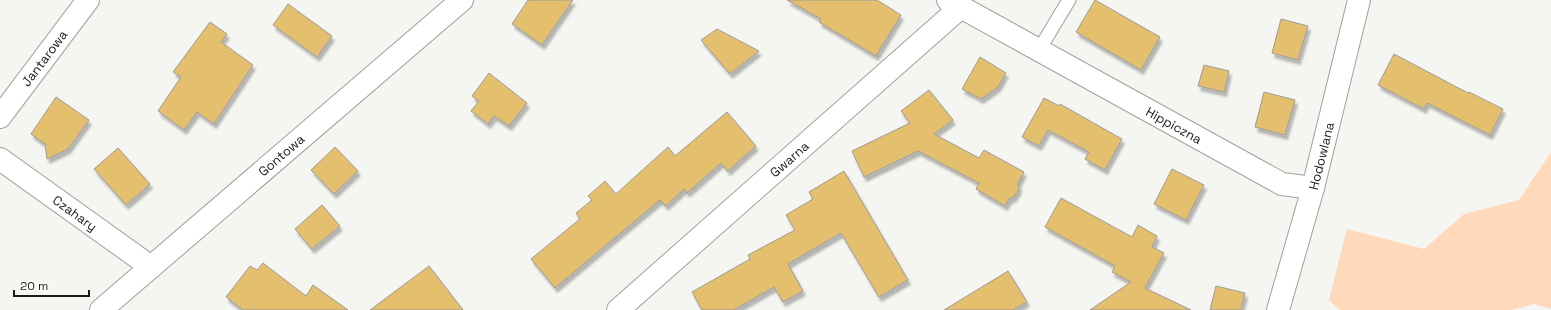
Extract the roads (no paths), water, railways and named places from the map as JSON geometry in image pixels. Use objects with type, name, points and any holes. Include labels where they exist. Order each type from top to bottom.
[{"type":"street","name":"Jantarowa","points":[[0,117],[88,0]]},
{"type":"street","name":"Gontowa","points":[[101,310],[462,0]]},
{"type":"street","name":"Hodowlana","points":[[1278,310],[1313,188],[1359,0]]},
{"type":"street","name":"Hippiczna","points":[[954,4],[1282,184],[1313,188]]},
{"type":"street","name":"Gwarna","points":[[618,310],[954,4]]},
{"type":"street","name":"Czahary","points":[[0,159],[151,267]]},
{"type":"lane","points":[[1039,50],[1069,0]]}]
